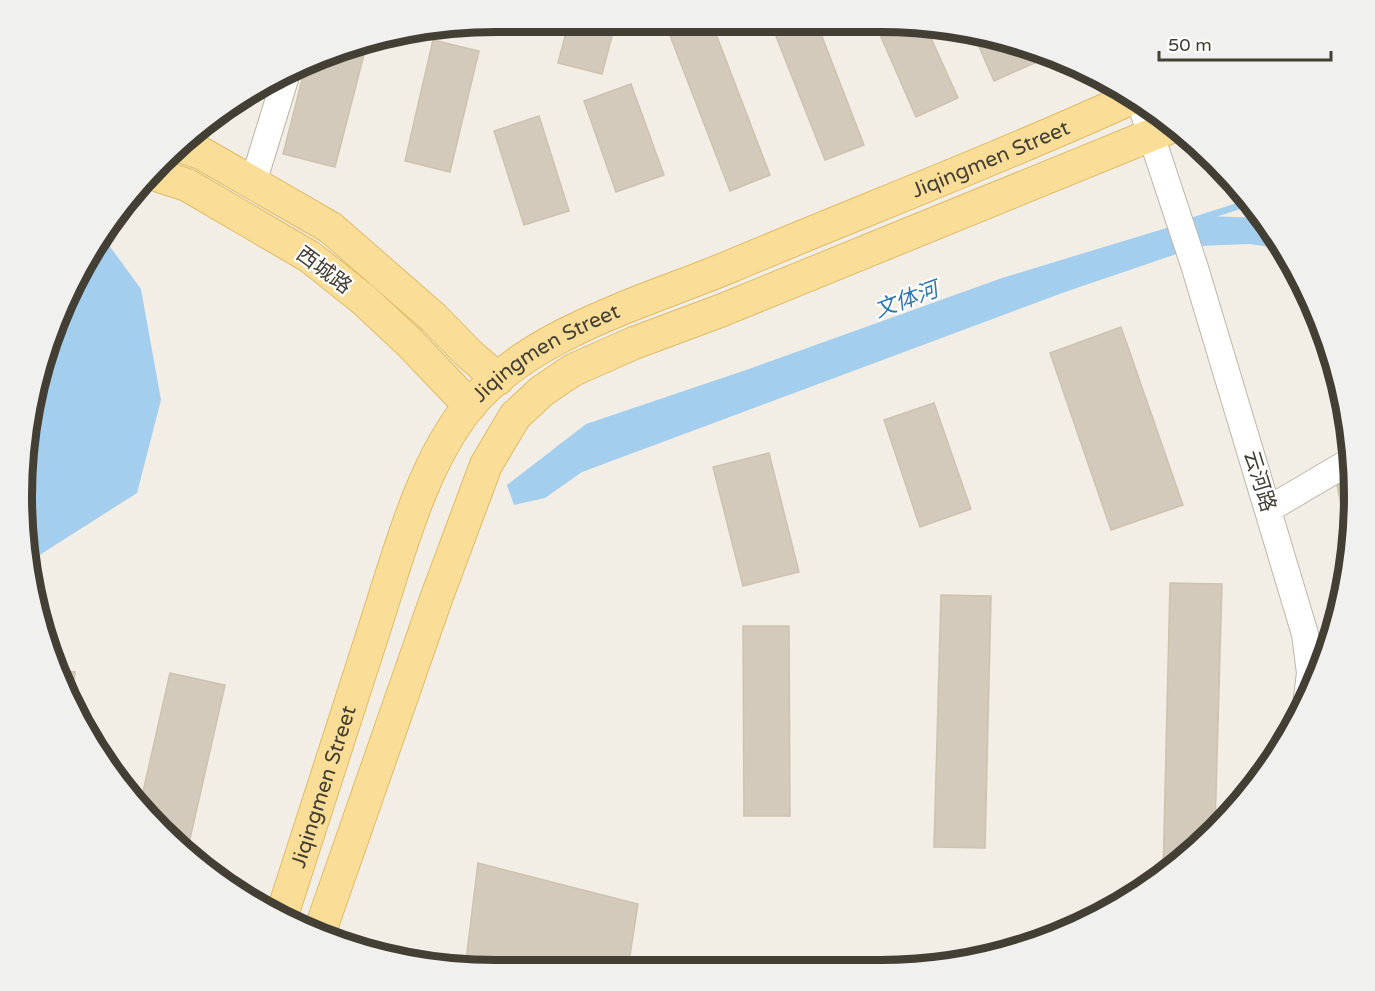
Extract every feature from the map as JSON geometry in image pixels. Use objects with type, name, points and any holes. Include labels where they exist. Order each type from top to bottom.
[{"type":"main road","name":"Jiqingmen Street","points":[[284,909],[381,608],[426,477],[470,406],[498,379],[528,356],[561,336],[1124,101]]},
{"type":"main road","name":"Jiqingmen Street","points":[[322,926],[436,599],[486,465],[515,416],[542,391],[573,370],[634,343],[720,311],[1161,130]]},
{"type":"main road","name":"西城路","points":[[188,149],[201,153],[331,228],[435,318],[468,353],[498,379]]},
{"type":"main road","name":"西城路","points":[[159,176],[187,185],[310,257],[364,300],[410,343],[470,406]]},
{"type":"street","points":[[253,183],[284,82]]},
{"type":"street","name":"云河路","points":[[1161,130],[1170,190],[1269,509],[1305,634],[1316,653]]},
{"type":"street","points":[[1269,509],[1343,465]]},
{"type":"water","points":[[1206,216],[1251,218],[1271,247],[1250,244],[1200,246],[1065,292],[582,472],[545,498],[514,505],[507,485],[586,424],[749,369],[1002,278]]},
{"type":"water","points":[[107,243],[141,289],[161,400],[137,493],[35,558],[32,526],[32,465],[40,405],[56,346],[67,318],[79,290]]},
{"type":"building","points":[[566,32],[613,32],[602,74],[558,63]]},
{"type":"building","points":[[715,32],[770,175],[730,191],[669,33]]},
{"type":"building","points":[[774,32],[820,32],[864,145],[825,160]]},
{"type":"building","points":[[879,32],[929,34],[958,98],[916,117]]},
{"type":"building","points":[[433,40],[479,51],[450,172],[405,161]]},
{"type":"building","points":[[977,42],[1040,60],[994,81]]},
{"type":"building","points":[[365,50],[335,167],[283,154],[304,73]]},
{"type":"building","points":[[631,84],[664,175],[616,192],[584,101]]},
{"type":"building","points":[[539,116],[569,211],[524,225],[494,131]]},
{"type":"building","points":[[1121,327],[1183,505],[1111,530],[1050,353]]},
{"type":"building","points":[[934,403],[971,509],[920,527],[884,420]]},
{"type":"building","points":[[769,453],[799,572],[743,586],[713,467]]},
{"type":"building","points":[[1343,484],[1343,515],[1337,485]]},
{"type":"building","points":[[1170,583],[1222,584],[1215,816],[1163,863]]},
{"type":"building","points":[[941,595],[991,596],[985,848],[934,847]]},
{"type":"building","points":[[743,626],[789,626],[790,816],[744,816]]},
{"type":"building","points":[[66,671],[75,672],[73,688]]},
{"type":"building","points":[[170,673],[225,685],[189,843],[167,824],[142,795]]},
{"type":"building","points":[[478,863],[638,904],[629,960],[466,959]]},
{"type":"waterway","name":"文体河","points":[[1186,223],[1241,205]]}]
